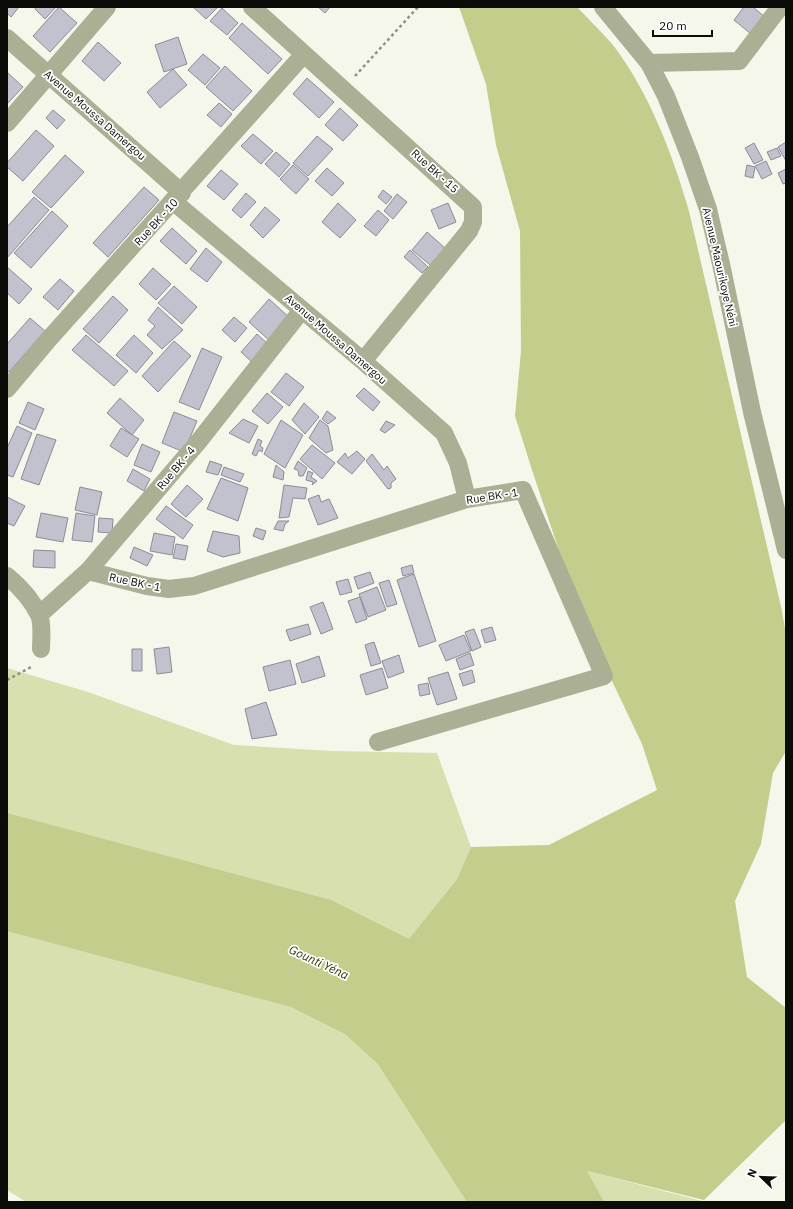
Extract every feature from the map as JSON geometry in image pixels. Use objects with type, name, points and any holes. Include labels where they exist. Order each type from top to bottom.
[{"type":"street","points":[[7,123],[107,7]]},
{"type":"street","name":"Rue BK - 15","points":[[252,7],[461,194],[473,207],[473,222],[469,231],[363,362]]},
{"type":"street","points":[[649,63],[739,61],[780,7]]},
{"type":"street","name":"Avenue Maourikoye Néni","points":[[604,8],[649,63],[678,124],[708,209],[752,412],[786,550]]},
{"type":"street","name":"Avenue Moussa Damergou","points":[[7,38],[49,75],[178,197],[302,310],[444,433],[456,458],[467,499]]},
{"type":"street","name":"Rue BK - 10","points":[[7,389],[49,339],[178,197],[304,54]]},
{"type":"street","name":"Rue BK - 4","points":[[39,615],[88,571],[199,441],[302,310]]},
{"type":"street","name":"Rue BK - 1","points":[[88,571],[147,586],[169,589],[194,586],[467,499],[523,490],[604,676],[378,742]]},
{"type":"street","points":[[7,576],[22,590],[39,615],[42,635],[41,649]]},
{"type":"path","points":[[344,89],[418,7]]},
{"type":"path","points":[[7,680],[33,666],[39,658],[41,649]]},
{"type":"shaded area","points":[[7,668],[88,692],[234,745],[333,751],[437,753],[471,847],[457,879],[410,939],[587,1171],[706,1202],[26,1202],[7,1190]]},
{"type":"water","name":"Gounti Yéna","points":[[459,7],[577,7],[613,45],[638,83],[649,104],[667,146],[689,211],[782,611],[786,635],[786,751],[773,773],[761,844],[735,901],[747,977],[786,1008],[786,1120],[704,1200],[587,1171],[604,1202],[467,1202],[378,1064],[345,1034],[291,1007],[7,931],[7,813],[331,900],[409,939],[457,879],[471,847],[549,845],[657,790],[642,744],[581,616],[515,416],[521,351],[520,231],[496,145],[486,84]]},
{"type":"building","points":[[7,7],[19,7],[11,17],[7,13]]},
{"type":"building","points":[[36,7],[56,7],[45,19],[35,9]]},
{"type":"building","points":[[59,7],[77,23],[50,52],[33,36]]},
{"type":"building","points":[[193,7],[218,7],[206,19]]},
{"type":"building","points":[[318,7],[330,7],[325,13]]},
{"type":"building","points":[[744,7],[753,7],[765,17],[751,34],[734,20]]},
{"type":"building","points":[[222,8],[238,23],[227,35],[210,21]]},
{"type":"building","points":[[242,23],[282,59],[268,74],[229,38]]},
{"type":"building","points":[[178,37],[187,64],[164,72],[155,45]]},
{"type":"building","points":[[98,42],[121,63],[104,81],[82,61]]},
{"type":"building","points":[[203,54],[220,68],[205,85],[188,70]]},
{"type":"building","points":[[225,66],[252,91],[233,111],[206,87]]},
{"type":"building","points":[[173,69],[187,85],[160,108],[147,92]]},
{"type":"building","points":[[7,72],[23,87],[7,104]]},
{"type":"building","points":[[307,78],[334,102],[319,118],[293,94]]},
{"type":"building","points":[[219,103],[232,114],[221,127],[207,115]]},
{"type":"building","points":[[340,108],[358,125],[343,141],[325,125]]},
{"type":"building","points":[[53,110],[65,120],[57,129],[46,118]]},
{"type":"building","points":[[36,130],[54,146],[23,181],[7,167],[7,163]]},
{"type":"building","points":[[253,134],[273,151],[261,164],[241,146]]},
{"type":"building","points":[[317,136],[333,149],[308,176],[293,163]]},
{"type":"building","points":[[786,142],[786,161],[778,147]]},
{"type":"building","points":[[754,143],[763,160],[754,164],[745,148]]},
{"type":"building","points":[[777,148],[781,156],[771,160],[767,152]]},
{"type":"building","points":[[276,152],[290,164],[279,177],[265,164]]},
{"type":"building","points":[[65,155],[84,172],[51,208],[32,192]]},
{"type":"building","points":[[766,161],[772,174],[762,179],[755,166]]},
{"type":"building","points":[[293,165],[309,179],[296,194],[280,179]]},
{"type":"building","points":[[747,165],[755,167],[753,178],[745,176]]},
{"type":"building","points":[[327,168],[344,183],[332,196],[315,181]]},
{"type":"building","points":[[786,169],[786,183],[783,184],[778,173]]},
{"type":"building","points":[[221,170],[238,184],[224,200],[207,186]]},
{"type":"building","points":[[144,187],[159,200],[108,257],[93,243]]},
{"type":"building","points":[[383,190],[392,197],[386,204],[378,197]]},
{"type":"building","points":[[246,193],[256,202],[241,218],[232,210]]},
{"type":"building","points":[[397,194],[407,202],[393,219],[384,211]]},
{"type":"building","points":[[34,197],[49,210],[7,258],[7,227]]},
{"type":"building","points":[[338,203],[356,220],[340,238],[322,222]]},
{"type":"building","points":[[448,203],[456,222],[439,229],[431,210]]},
{"type":"building","points":[[265,207],[280,220],[263,238],[250,225]]},
{"type":"building","points":[[378,210],[389,220],[376,236],[364,226]]},
{"type":"building","points":[[52,211],[68,226],[31,268],[14,253]]},
{"type":"building","points":[[172,228],[197,251],[186,264],[160,241]]},
{"type":"building","points":[[427,232],[445,248],[430,265],[412,250]]},
{"type":"building","points":[[206,248],[222,262],[207,282],[190,269]]},
{"type":"building","points":[[410,250],[428,267],[422,273],[404,257]]},
{"type":"building","points":[[7,267],[32,289],[19,304],[7,293]]},
{"type":"building","points":[[153,268],[171,284],[156,300],[139,284]]},
{"type":"building","points":[[60,279],[74,291],[58,310],[43,297]]},
{"type":"building","points":[[174,286],[197,307],[182,324],[158,303]]},
{"type":"building","points":[[113,296],[128,310],[99,343],[83,329]]},
{"type":"building","points":[[269,299],[291,319],[271,342],[249,322]]},
{"type":"building","points":[[158,307],[183,330],[162,349],[147,335],[155,326],[148,320]]},
{"type":"building","points":[[234,317],[247,328],[235,342],[222,330]]},
{"type":"building","points":[[30,318],[45,331],[9,372],[7,370],[7,344]]},
{"type":"building","points":[[257,334],[268,344],[252,362],[241,352]]},
{"type":"building","points":[[86,335],[128,371],[114,386],[72,350]]},
{"type":"building","points":[[134,335],[153,353],[136,373],[116,355]]},
{"type":"building","points":[[174,341],[191,356],[158,392],[142,376]]},
{"type":"building","points":[[202,348],[222,357],[199,410],[179,402]]},
{"type":"building","points":[[286,373],[304,387],[289,406],[271,392]]},
{"type":"building","points":[[364,388],[380,402],[373,411],[356,396]]},
{"type":"building","points":[[267,393],[283,407],[268,424],[252,411]]},
{"type":"building","points":[[120,398],[144,420],[132,435],[107,413]]},
{"type":"building","points":[[28,402],[44,409],[35,430],[19,423]]},
{"type":"building","points":[[304,403],[319,417],[305,434],[292,420]]},
{"type":"building","points":[[327,411],[336,418],[328,424],[322,419]]},
{"type":"building","points":[[174,412],[197,421],[184,452],[162,443]]},
{"type":"building","points":[[243,419],[258,426],[249,443],[229,433]]},
{"type":"building","points":[[281,420],[303,435],[285,468],[264,454]]},
{"type":"building","points":[[320,420],[328,426],[333,450],[326,453],[309,438]]},
{"type":"building","points":[[386,421],[395,425],[385,433],[380,430]]},
{"type":"building","points":[[17,426],[32,433],[13,477],[7,475],[7,448]]},
{"type":"building","points":[[121,428],[139,439],[127,457],[110,446]]},
{"type":"building","points":[[37,434],[56,440],[39,485],[21,479]]},
{"type":"building","points":[[258,439],[262,441],[260,446],[263,448],[262,452],[259,450],[256,456],[252,454]]},
{"type":"building","points":[[142,444],[160,452],[151,472],[134,465]]},
{"type":"building","points":[[312,445],[335,463],[322,479],[300,459]]},
{"type":"building","points":[[357,451],[365,459],[352,474],[337,462],[345,453],[348,458]]},
{"type":"building","points":[[372,454],[384,470],[387,466],[396,479],[391,483],[391,488],[388,489],[366,461]]},
{"type":"building","points":[[210,461],[222,465],[218,475],[206,472]]},
{"type":"building","points":[[298,461],[307,468],[303,476],[299,476],[298,470],[294,469]]},
{"type":"building","points":[[276,465],[284,472],[283,480],[273,477]]},
{"type":"building","points":[[224,467],[244,474],[240,482],[221,475]]},
{"type":"building","points":[[133,469],[150,479],[144,491],[127,481]]},
{"type":"building","points":[[308,471],[313,473],[311,477],[317,481],[312,485],[313,482],[306,480]]},
{"type":"building","points":[[221,478],[248,488],[238,521],[207,509]]},
{"type":"building","points":[[187,485],[203,499],[186,517],[171,504]]},
{"type":"building","points":[[284,485],[307,488],[305,499],[293,498],[289,517],[279,518]]},
{"type":"building","points":[[80,487],[102,492],[97,515],[75,510]]},
{"type":"building","points":[[319,495],[321,502],[329,499],[338,518],[318,525],[308,499]]},
{"type":"building","points":[[7,497],[25,506],[14,526],[7,523]]},
{"type":"building","points":[[166,506],[193,525],[183,539],[156,519]]},
{"type":"building","points":[[41,513],[68,518],[63,542],[36,537]]},
{"type":"building","points":[[76,513],[95,516],[92,542],[72,540]]},
{"type":"building","points":[[99,518],[113,519],[112,533],[98,532]]},
{"type":"building","points":[[278,521],[289,521],[285,524],[283,531],[274,529]]},
{"type":"building","points":[[256,528],[266,531],[263,540],[253,536]]},
{"type":"building","points":[[213,531],[239,536],[240,553],[223,557],[207,551]]},
{"type":"building","points":[[154,533],[175,537],[172,555],[150,551]]},
{"type":"building","points":[[176,544],[188,546],[185,560],[173,558]]},
{"type":"building","points":[[134,547],[153,555],[147,566],[130,558]]},
{"type":"building","points":[[34,550],[55,551],[55,568],[33,567]]},
{"type":"building","points":[[412,565],[414,573],[403,576],[401,568]]},
{"type":"building","points":[[370,572],[374,583],[358,589],[354,577]]},
{"type":"building","points":[[414,574],[436,641],[419,647],[397,580]]},
{"type":"building","points":[[348,579],[352,592],[340,595],[336,582]]},
{"type":"building","points":[[389,580],[397,604],[387,607],[379,583]]},
{"type":"building","points":[[377,587],[386,610],[368,617],[359,594]]},
{"type":"building","points":[[360,597],[367,619],[356,623],[348,601]]},
{"type":"building","points":[[323,602],[333,629],[321,634],[310,607]]},
{"type":"building","points":[[308,624],[311,634],[290,641],[286,630]]},
{"type":"building","points":[[492,627],[496,640],[485,643],[481,630]]},
{"type":"building","points":[[474,629],[481,647],[472,651],[465,632]]},
{"type":"building","points":[[464,635],[471,651],[446,661],[439,645]]},
{"type":"building","points":[[374,642],[381,663],[371,666],[365,645]]},
{"type":"building","points":[[169,647],[172,672],[157,674],[154,649]]},
{"type":"building","points":[[132,649],[142,649],[142,671],[132,671]]},
{"type":"building","points":[[470,653],[474,665],[460,670],[456,659]]},
{"type":"building","points":[[399,655],[404,672],[388,678],[382,661]]},
{"type":"building","points":[[319,656],[325,676],[302,683],[296,664]]},
{"type":"building","points":[[290,660],[296,684],[269,691],[263,667]]},
{"type":"building","points":[[382,668],[388,688],[366,695],[360,675]]},
{"type":"building","points":[[472,670],[475,682],[463,686],[459,674]]},
{"type":"building","points":[[448,672],[457,699],[437,705],[428,678]]},
{"type":"building","points":[[428,683],[430,694],[420,696],[418,685]]},
{"type":"building","points":[[266,702],[277,735],[252,739],[245,709]]}]
